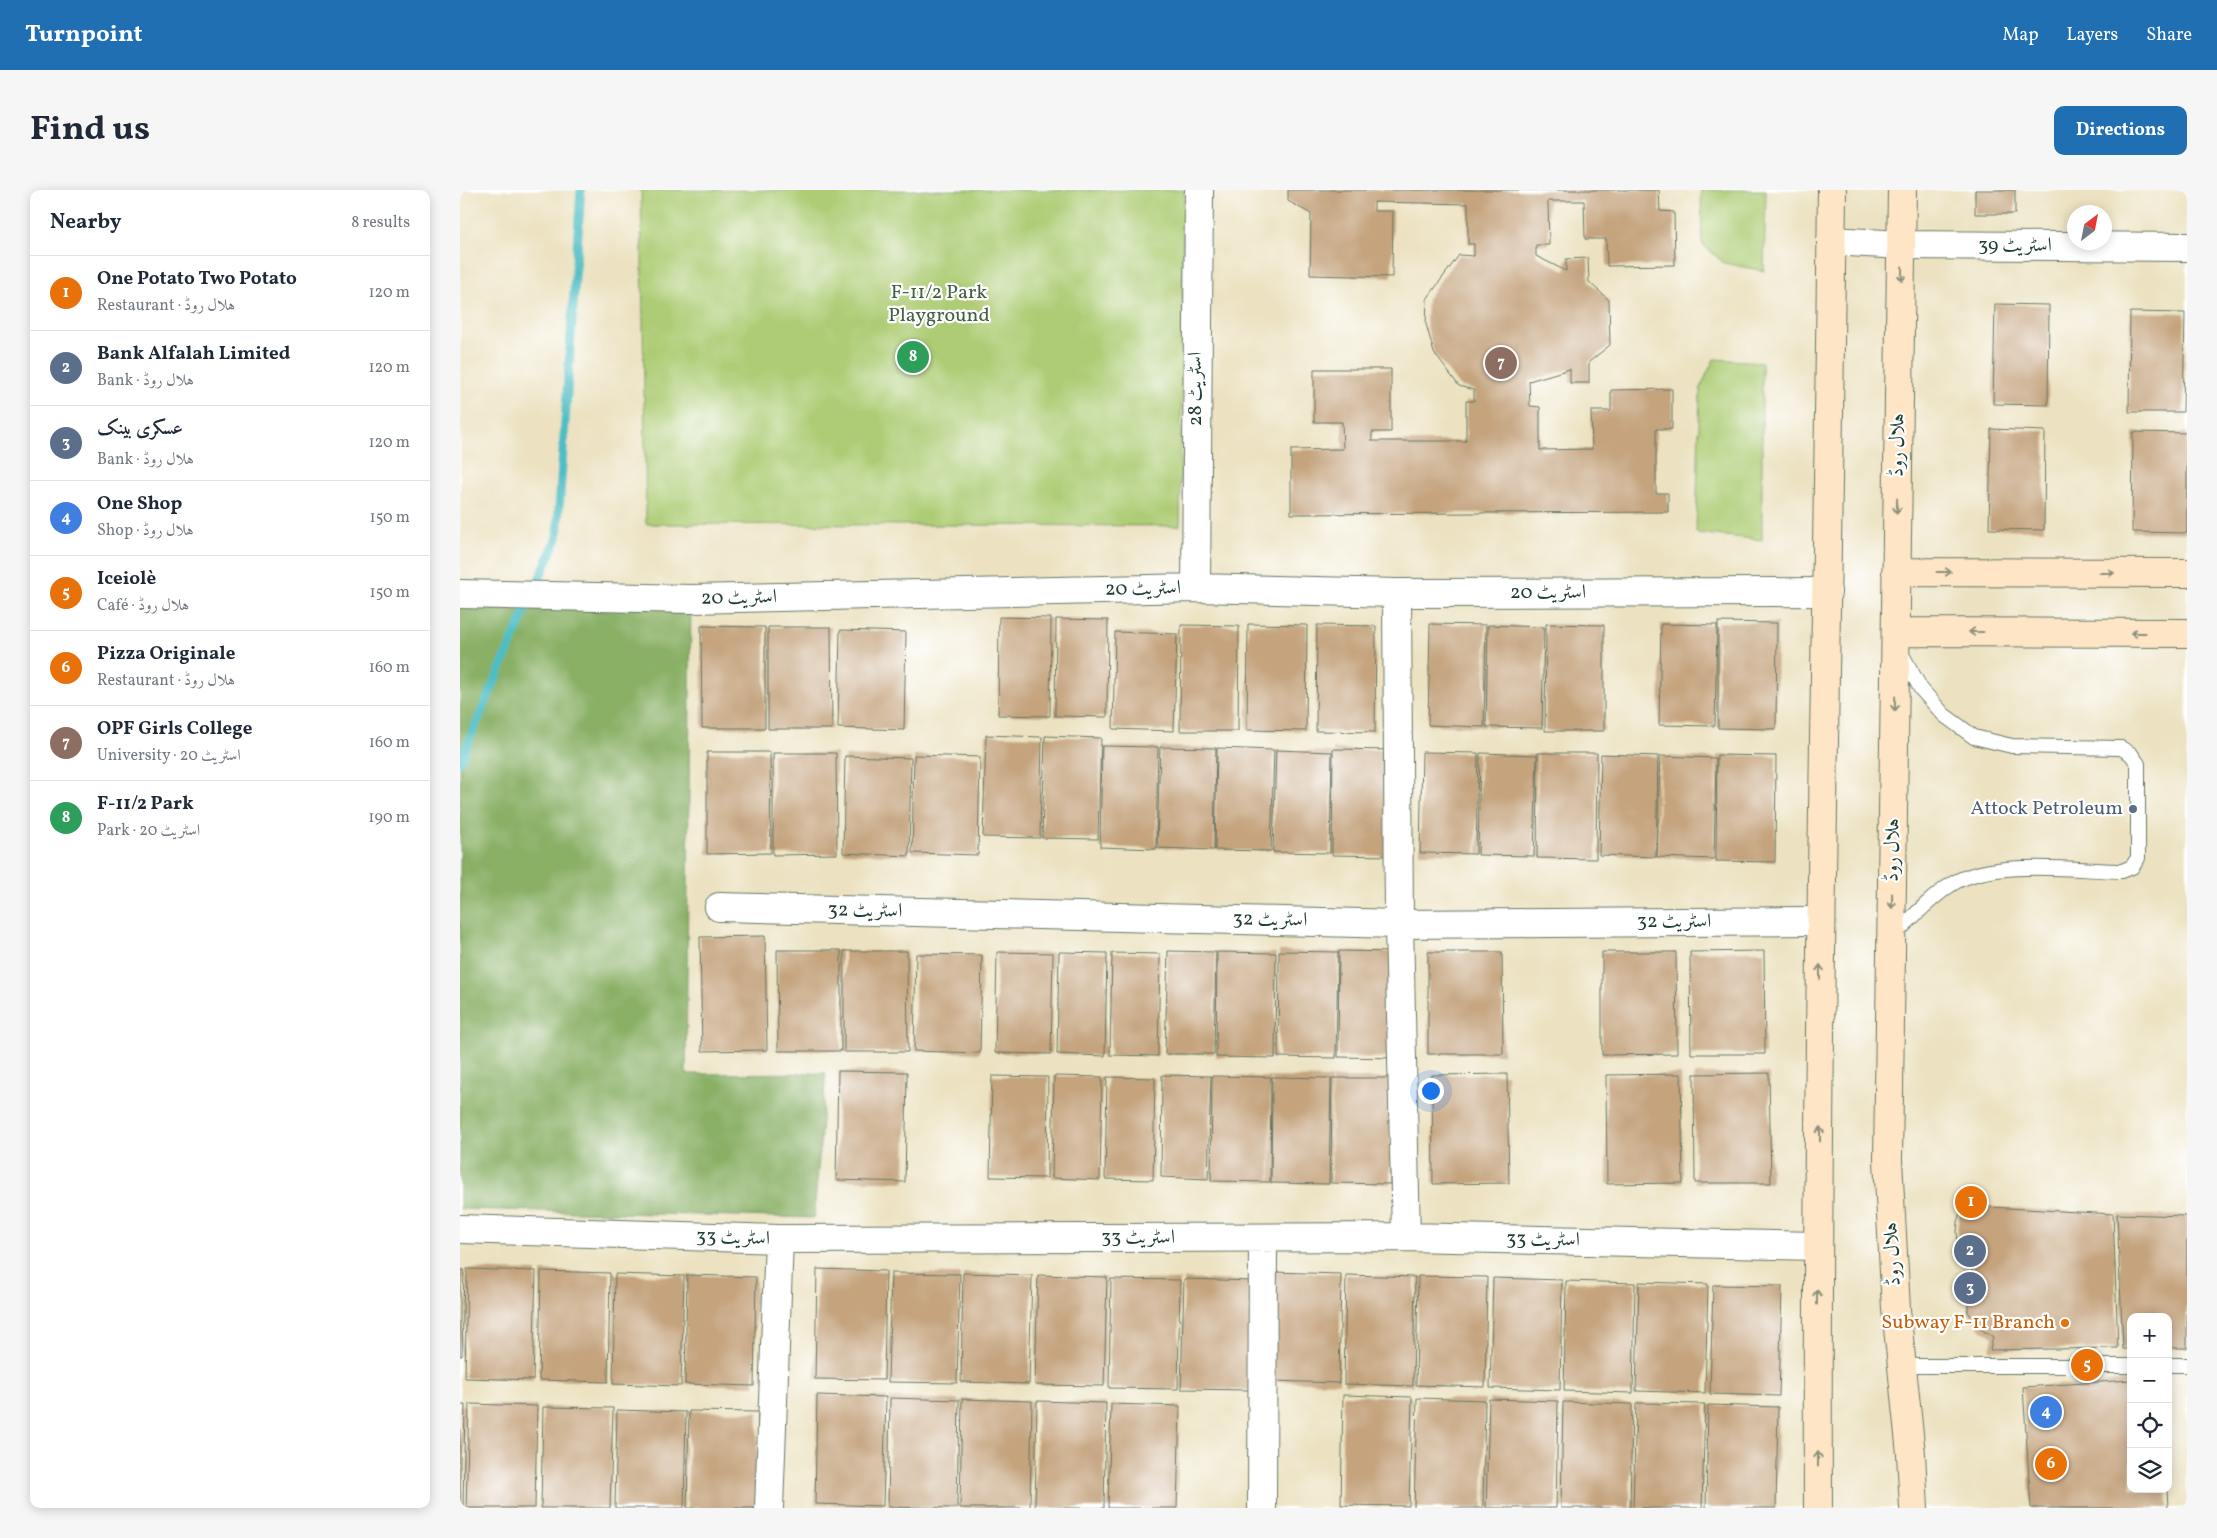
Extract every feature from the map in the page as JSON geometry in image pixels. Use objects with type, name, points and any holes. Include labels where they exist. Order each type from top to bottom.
[{"type":"street","name":"اسٹریٹ 28","points":[[1196,588],[1199,190]]},
{"type":"street","points":[[1818,1508],[1817,1246],[1820,1174],[1820,921],[1827,592],[1832,190]]},
{"type":"street","name":"ہلال روڈ","points":[[1902,190],[1888,1160],[1896,1309],[1914,1508]]},
{"type":"street","name":"اسٹریٹ 39","points":[[1831,241],[1902,245],[2187,247]]},
{"type":"street","points":[[1896,572],[2187,573]]},
{"type":"street","name":"اسٹریٹ 20","points":[[460,594],[691,599],[1196,588],[1397,593],[1827,592]]},
{"type":"street","points":[[1397,593],[1399,924],[1406,1238]]},
{"type":"street","points":[[1896,638],[2187,633]]},
{"type":"street","name":"اسٹریٹ 32","points":[[719,907],[1399,924],[1820,921]]},
{"type":"street","name":"اسٹریٹ 33","points":[[460,1230],[779,1239],[1406,1238],[1817,1246]]},
{"type":"street","points":[[1262,1508],[1263,1238]]},
{"type":"street","points":[[769,1508],[779,1239]]},
{"type":"lane","points":[[1892,937],[1953,884],[1981,873],[2010,869],[2122,871],[2132,867],[2138,858],[2138,764],[2131,754],[2121,748],[2012,746],[1974,737],[1944,715],[1921,689],[1896,638]]},
{"type":"lane","points":[[2172,1365],[2187,1365]]},
{"type":"lane","points":[[1902,1366],[2127,1366]]},
{"type":"green space","name":"F-11/2 Park Playground","points":[[641,190],[1184,190],[1180,526],[646,524]]},
{"type":"green space","points":[[1701,190],[1766,190],[1764,271],[1724,263],[1702,244]]},
{"type":"green space","points":[[1714,359],[1762,362],[1762,540],[1696,533],[1700,388]]},
{"type":"green space","points":[[460,598],[691,599],[686,1074],[826,1073],[814,1218],[460,1209]]},
{"type":"building","points":[[1288,190],[1659,190],[1660,211],[1674,212],[1675,265],[1607,266],[1606,239],[1585,239],[1584,201],[1548,201],[1549,245],[1536,245],[1536,256],[1566,271],[1566,259],[1588,258],[1589,282],[1609,300],[1610,345],[1589,362],[1589,383],[1570,383],[1570,369],[1529,381],[1530,406],[1540,407],[1540,450],[1592,449],[1591,411],[1611,411],[1611,390],[1672,389],[1672,429],[1656,429],[1656,493],[1668,493],[1668,512],[1291,514],[1291,450],[1343,449],[1342,422],[1314,422],[1314,369],[1391,369],[1391,432],[1372,432],[1372,441],[1466,441],[1466,401],[1474,401],[1474,390],[1459,386],[1434,353],[1426,324],[1427,299],[1459,255],[1474,256],[1474,244],[1468,244],[1468,204],[1374,202],[1374,211],[1393,211],[1392,277],[1310,275],[1311,214],[1288,201]]},
{"type":"building","points":[[1975,190],[2015,190],[2015,214],[1975,214]]},
{"type":"building","points":[[1995,304],[2049,305],[2048,405],[1993,404]]},
{"type":"building","points":[[2130,312],[2185,313],[2183,412],[2129,412]]},
{"type":"building","points":[[1991,429],[2045,431],[2044,530],[1989,529]]},
{"type":"building","points":[[2133,432],[2187,433],[2187,533],[2132,532]]},
{"type":"building","points":[[999,617],[1051,618],[1050,716],[998,715]]},
{"type":"building","points":[[1056,619],[1108,620],[1107,717],[1055,716]]},
{"type":"building","points":[[1718,622],[1777,623],[1776,729],[1718,728]]},
{"type":"building","points":[[1248,624],[1307,625],[1306,731],[1247,730]]},
{"type":"building","points":[[1430,624],[1486,625],[1484,727],[1428,725]]},
{"type":"building","points":[[1546,624],[1604,625],[1604,731],[1545,731]]},
{"type":"building","points":[[1661,624],[1717,625],[1715,726],[1659,725]]},
{"type":"building","points":[[1181,625],[1239,626],[1238,731],[1180,731]]},
{"type":"building","points":[[1317,625],[1376,626],[1375,732],[1316,731]]},
{"type":"building","points":[[1488,625],[1544,627],[1542,728],[1486,727]]},
{"type":"building","points":[[701,626],[765,627],[765,728],[702,728]]},
{"type":"building","points":[[768,627],[831,627],[832,729],[768,729]]},
{"type":"building","points":[[840,630],[906,632],[904,730],[838,728]]},
{"type":"building","points":[[1115,632],[1177,634],[1174,731],[1113,729]]},
{"type":"building","points":[[986,735],[1042,737],[1040,838],[983,837]]},
{"type":"building","points":[[1045,736],[1101,738],[1098,839],[1042,838]]},
{"type":"building","points":[[1102,746],[1158,747],[1156,849],[1100,847]]},
{"type":"building","points":[[1160,747],[1216,748],[1214,850],[1157,848]]},
{"type":"building","points":[[1217,748],[1274,750],[1271,851],[1215,850]]},
{"type":"building","points":[[1333,749],[1392,750],[1391,856],[1332,855]]},
{"type":"building","points":[[1276,750],[1332,752],[1330,853],[1273,852]]},
{"type":"building","points":[[707,752],[770,752],[771,853],[707,854]]},
{"type":"building","points":[[1422,752],[1478,753],[1476,854],[1420,853]]},
{"type":"building","points":[[773,753],[836,753],[837,854],[773,855]]},
{"type":"building","points":[[1480,753],[1537,755],[1534,856],[1478,855]]},
{"type":"building","points":[[1538,753],[1597,753],[1596,859],[1537,858]]},
{"type":"building","points":[[1601,754],[1658,756],[1656,857],[1599,855]]},
{"type":"building","points":[[914,755],[980,757],[978,855],[912,853]]},
{"type":"building","points":[[1717,755],[1776,756],[1775,862],[1716,861]]},
{"type":"building","points":[[845,756],[911,758],[909,856],[843,853]]},
{"type":"building","points":[[1660,756],[1716,758],[1714,859],[1657,857]]},
{"type":"building","points":[[765,936],[767,1050],[702,1051],[700,937]]},
{"type":"building","points":[[777,950],[841,950],[841,1051],[778,1051]]},
{"type":"building","points":[[844,951],[907,951],[908,1052],[844,1052]]},
{"type":"building","points":[[1168,951],[1216,952],[1214,1054],[1165,1054]]},
{"type":"building","points":[[1279,951],[1338,952],[1336,1058],[1278,1057]]},
{"type":"building","points":[[1339,951],[1397,952],[1397,1058],[1338,1057]]},
{"type":"building","points":[[1764,951],[1765,1054],[1691,1054],[1690,952]]},
{"type":"building","points":[[997,952],[1053,953],[1051,1054],[995,1053]]},
{"type":"building","points":[[1059,952],[1107,953],[1105,1056],[1057,1054]]},
{"type":"building","points":[[1217,952],[1276,953],[1275,1058],[1216,1057]]},
{"type":"building","points":[[1428,952],[1502,952],[1503,1054],[1428,1054]]},
{"type":"building","points":[[1602,952],[1676,952],[1677,1054],[1602,1055]]},
{"type":"building","points":[[1112,953],[1160,954],[1158,1056],[1110,1055]]},
{"type":"building","points":[[916,954],[982,955],[980,1053],[914,1051]]},
{"type":"building","points":[[838,1071],[907,1072],[905,1182],[836,1180]]},
{"type":"building","points":[[1769,1073],[1771,1183],[1695,1183],[1694,1074]]},
{"type":"building","points":[[1507,1074],[1509,1183],[1433,1184],[1432,1075]]},
{"type":"building","points":[[1681,1074],[1683,1183],[1607,1184],[1606,1075]]},
{"type":"building","points":[[1162,1075],[1211,1076],[1208,1179],[1161,1177]]},
{"type":"building","points":[[992,1076],[1048,1077],[1047,1178],[990,1177]]},
{"type":"building","points":[[1054,1076],[1102,1077],[1100,1180],[1052,1178]]},
{"type":"building","points":[[1212,1076],[1271,1077],[1270,1182],[1211,1181]]},
{"type":"building","points":[[1107,1077],[1155,1078],[1153,1180],[1105,1179]]},
{"type":"building","points":[[1272,1077],[1331,1078],[1329,1184],[1271,1183]]},
{"type":"building","points":[[1332,1078],[1391,1078],[1390,1184],[1331,1183]]},
{"type":"building","points":[[1972,1206],[2113,1214],[2118,1348],[1990,1350],[1993,1337],[1981,1329],[1968,1312],[1968,1290],[1975,1257],[1966,1253],[1958,1244],[1959,1215]]},
{"type":"building","points":[[2117,1214],[2187,1216],[2187,1348],[2172,1348],[2172,1313],[2127,1313],[2127,1349],[2123,1349]]},
{"type":"building","points":[[467,1269],[536,1271],[533,1380],[465,1378]]},
{"type":"building","points":[[817,1269],[886,1271],[884,1380],[815,1379]]},
{"type":"building","points":[[460,1270],[464,1270],[462,1356],[460,1356]]},
{"type":"building","points":[[541,1271],[610,1273],[608,1382],[539,1380]]},
{"type":"building","points":[[1272,1272],[1341,1274],[1339,1383],[1270,1381]]},
{"type":"building","points":[[891,1273],[960,1274],[957,1383],[888,1382]]},
{"type":"building","points":[[963,1273],[1032,1275],[1029,1384],[961,1382]]},
{"type":"building","points":[[615,1274],[684,1276],[681,1386],[613,1384]]},
{"type":"building","points":[[687,1275],[756,1277],[754,1386],[685,1384]]},
{"type":"building","points":[[1038,1275],[1107,1277],[1104,1386],[1035,1385]]},
{"type":"building","points":[[1346,1275],[1415,1277],[1413,1386],[1344,1384]]},
{"type":"building","points":[[1418,1276],[1487,1277],[1485,1387],[1416,1385]]},
{"type":"building","points":[[1493,1278],[1562,1280],[1560,1390],[1490,1388]]},
{"type":"building","points":[[1111,1279],[1180,1280],[1178,1389],[1109,1388]]},
{"type":"building","points":[[1184,1279],[1253,1281],[1250,1390],[1181,1389]]},
{"type":"building","points":[[1566,1281],[1635,1283],[1633,1393],[1564,1391]]},
{"type":"building","points":[[1639,1282],[1708,1284],[1705,1393],[1636,1391]]},
{"type":"building","points":[[1713,1285],[1782,1286],[1779,1396],[1710,1394]]},
{"type":"building","points":[[2127,1380],[2127,1493],[2167,1493],[2168,1508],[2031,1508],[2023,1387]]},
{"type":"building","points":[[817,1395],[886,1397],[883,1506],[815,1504]]},
{"type":"building","points":[[1343,1395],[1412,1397],[1409,1506],[1341,1505]]},
{"type":"building","points":[[890,1398],[959,1400],[957,1508],[888,1507]]},
{"type":"building","points":[[1417,1398],[1485,1400],[1483,1508],[1414,1508]]},
{"type":"building","points":[[962,1399],[1032,1401],[1030,1508],[960,1508]]},
{"type":"building","points":[[1489,1399],[1558,1401],[1556,1508],[1486,1508]]},
{"type":"building","points":[[1037,1401],[1106,1403],[1104,1508],[1035,1508]]},
{"type":"building","points":[[1563,1402],[1632,1404],[1630,1508],[1561,1508]]},
{"type":"building","points":[[1636,1403],[1705,1404],[1702,1508],[1633,1508]]},
{"type":"building","points":[[469,1404],[537,1406],[535,1508],[466,1508]]},
{"type":"building","points":[[1111,1404],[1180,1406],[1177,1508],[1108,1508]]},
{"type":"building","points":[[460,1405],[465,1405],[463,1508],[460,1508]]},
{"type":"building","points":[[1708,1405],[1778,1407],[1776,1508],[1706,1508]]},
{"type":"building","points":[[543,1407],[613,1408],[610,1508],[541,1508]]},
{"type":"building","points":[[617,1410],[686,1412],[684,1508],[615,1508]]},
{"type":"building","points":[[689,1411],[758,1412],[756,1508],[687,1508]]},
{"type":"waterway","points":[[460,761],[557,538],[581,190]]},
{"type":"place","name":"F-11/2 Park","points":[[913,357]]},
{"type":"place","name":"OPF Girls College","points":[[1501,363]]},
{"type":"place","name":"Attock Petroleum","points":[[2133,809]]},
{"type":"place","name":"One Potato Two Potato","points":[[1971,1202]]},
{"type":"place","name":"Bank Alfalah Limited","points":[[1970,1251]]},
{"type":"place","name":"عسکری بینک","points":[[1970,1288]]},
{"type":"place","name":"Subway F-11 Branch","points":[[2065,1323]]},
{"type":"place","name":"Iceiolè","points":[[2087,1365]]},
{"type":"place","name":"One Shop","points":[[2046,1412]]},
{"type":"place","name":"Pizza Originale","points":[[2051,1464]]}]
